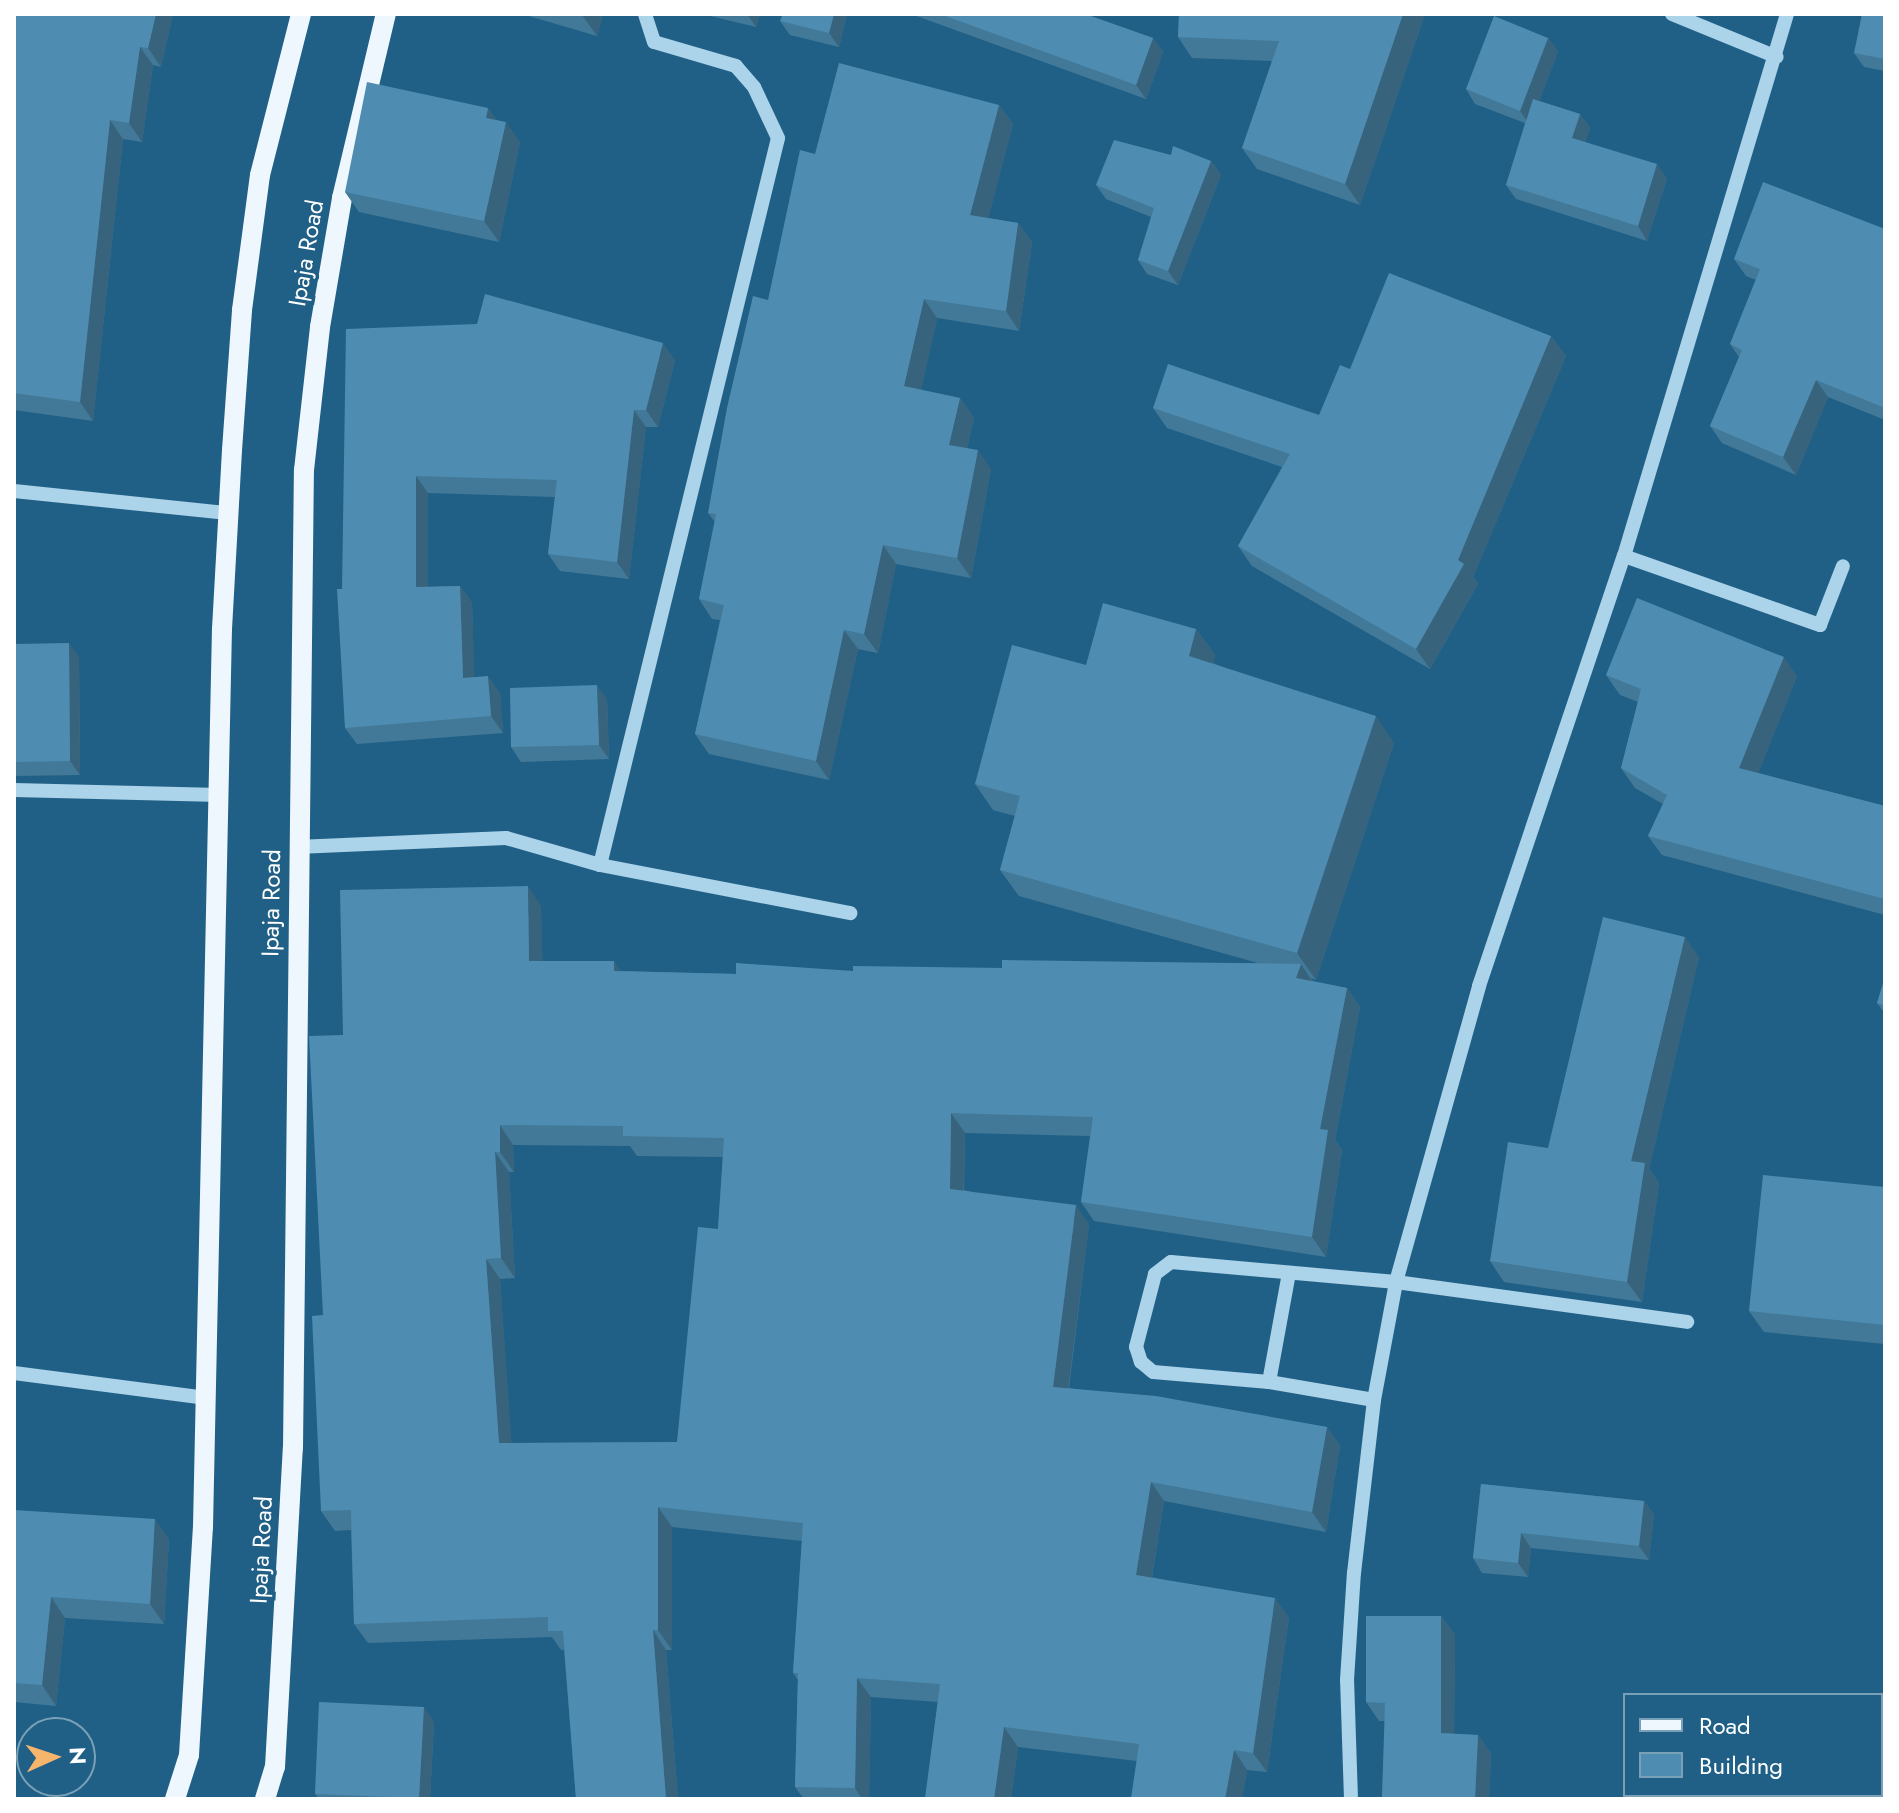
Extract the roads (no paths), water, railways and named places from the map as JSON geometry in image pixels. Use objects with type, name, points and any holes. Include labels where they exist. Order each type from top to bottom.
[{"type":"main road","points":[[175,1799],[189,1755],[198,1642],[228,513],[242,310],[258,190],[301,14]]},
{"type":"main road","name":"Ipaja Road","points":[[265,1799],[275,1767],[293,1448],[297,847],[307,441],[342,198],[386,14]]},
{"type":"street","points":[[600,865],[778,138],[754,87],[736,66],[654,42],[645,14]]},
{"type":"street","points":[[1672,14],[1777,57]]},
{"type":"street","points":[[1351,1799],[1347,1680],[1374,1400],[1396,1282],[1479,986],[1624,556],[1777,57],[1787,14]]},
{"type":"street","points":[[14,491],[228,513]]},
{"type":"street","points":[[1624,556],[1820,625],[1843,566]]},
{"type":"street","points":[[14,790],[220,795]]},
{"type":"street","points":[[297,847],[506,838],[600,865],[850,913]]},
{"type":"street","points":[[1374,1400],[1269,1382],[1153,1372],[1141,1362],[1136,1347],[1155,1274],[1171,1262],[1396,1282],[1687,1322]]},
{"type":"street","points":[[1269,1382],[1289,1273]]},
{"type":"street","points":[[14,1373],[206,1398]]}]
